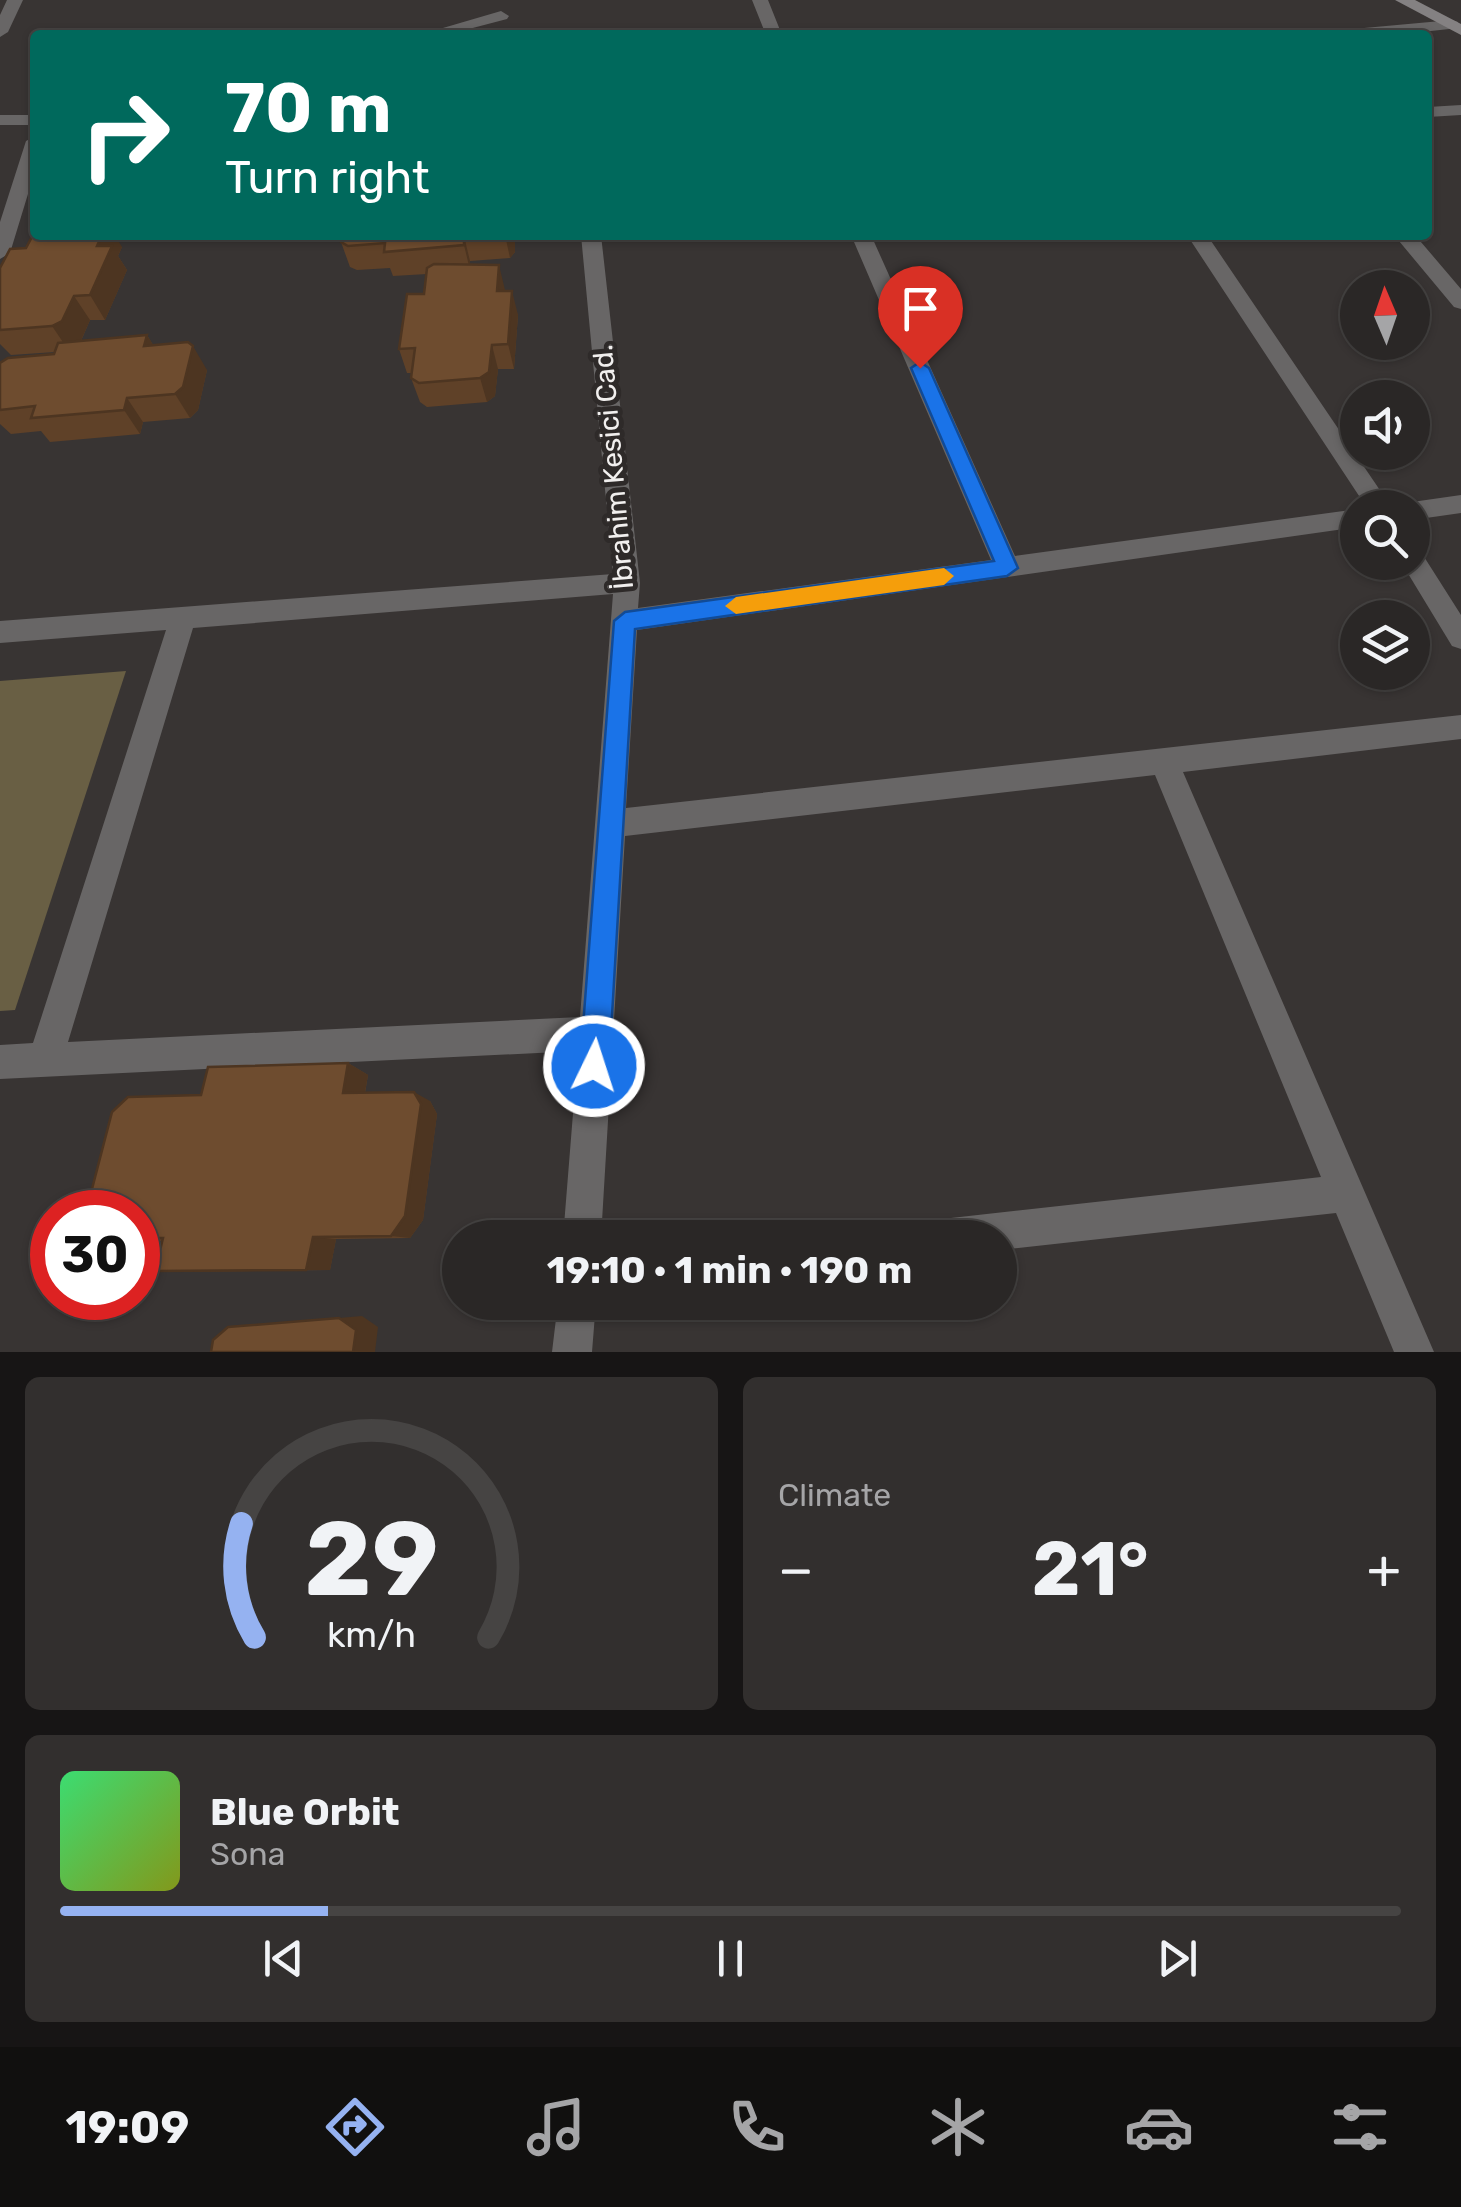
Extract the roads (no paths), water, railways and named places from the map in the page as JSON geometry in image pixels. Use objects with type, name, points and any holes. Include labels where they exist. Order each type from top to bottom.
[{"type":"main road","points":[[1403,0],[1457,28]]},
{"type":"street","points":[[0,32],[15,0]]},
{"type":"street","points":[[492,0],[508,30]]},
{"type":"street","points":[[760,0],[772,30]]},
{"type":"street","points":[[446,30],[501,16]]},
{"type":"street","points":[[1424,30],[1457,28]]},
{"type":"street","points":[[1432,112],[1461,110]]},
{"type":"street","points":[[0,120],[30,120]]},
{"type":"street","points":[[0,252],[30,156]]},
{"type":"street","points":[[5,229],[30,227]]},
{"type":"street","name":"İbrahim Kesici Cad.","points":[[583,1220],[627,583],[592,240]]},
{"type":"street","points":[[863,240],[1007,568]]},
{"type":"street","points":[[1200,240],[1368,490]]},
{"type":"street","points":[[1408,240],[1461,302]]},
{"type":"street","points":[[1430,508],[1461,504]]},
{"type":"street","points":[[625,621],[1340,521]]},
{"type":"street","points":[[1425,580],[1461,638]]},
{"type":"street","points":[[0,632],[627,583]]},
{"type":"street","points":[[45,1060],[183,618]]},
{"type":"street","points":[[610,824],[1461,727]]},
{"type":"street","points":[[1164,761],[1414,1352]]},
{"type":"street","points":[[0,1062],[597,1033]]},
{"type":"street","points":[[1017,1230],[1346,1193]]},
{"type":"street","points":[[572,1352],[575,1320]]}]
